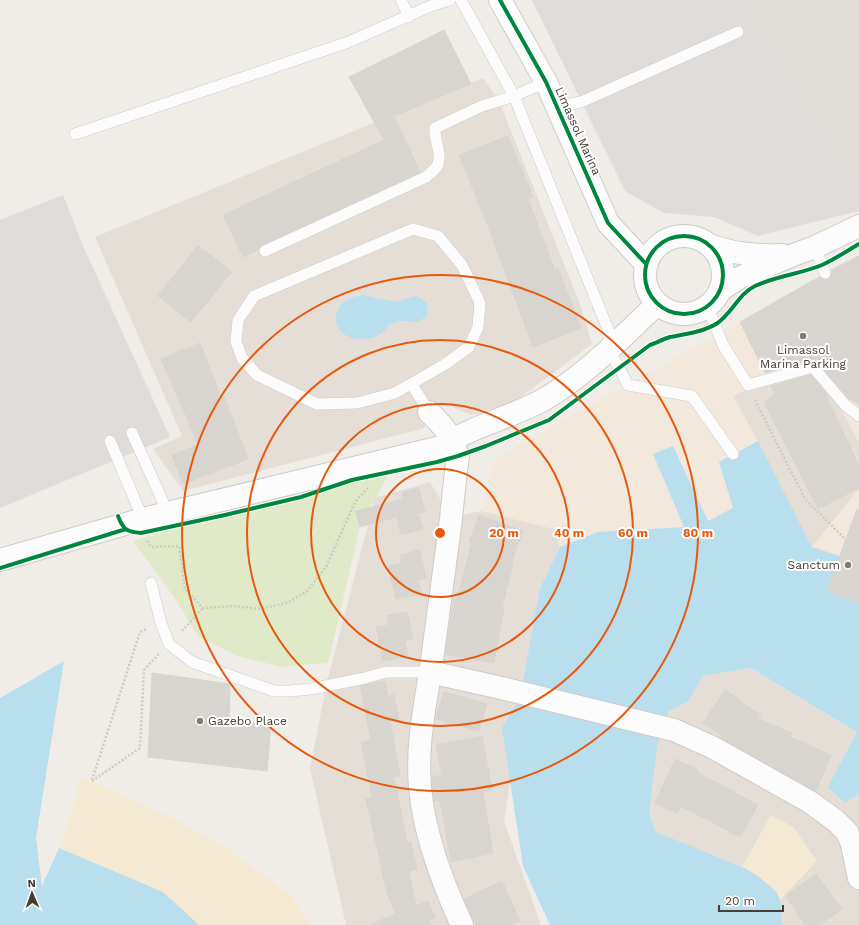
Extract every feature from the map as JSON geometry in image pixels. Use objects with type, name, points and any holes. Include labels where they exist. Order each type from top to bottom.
[{"type":"street","name":"Limassol Marina","points":[[500,0],[546,82],[608,224],[646,264]]},
{"type":"street","points":[[793,255],[761,256],[742,254],[709,245],[697,238],[676,236],[663,241],[652,251],[646,264],[644,275],[645,284],[648,293],[657,304],[670,312],[680,314],[694,313],[739,278],[815,247],[859,226]]},
{"type":"street","points":[[709,245],[717,254],[722,266],[723,278],[714,298]]},
{"type":"street","points":[[0,560],[136,522],[441,447],[452,439],[542,400],[573,380],[657,304]]},
{"type":"street","points":[[430,412],[452,439],[458,456],[418,760],[422,806],[432,848],[445,888],[462,925]]},
{"type":"street","points":[[0,547],[136,522],[164,504],[438,437],[452,439]]},
{"type":"street","points":[[430,672],[674,730],[712,747],[810,802],[836,821],[847,832],[852,844],[859,878]]},
{"type":"lane","points":[[401,0],[409,16]]},
{"type":"lane","points":[[75,134],[346,43],[433,5],[450,0]]},
{"type":"lane","points":[[461,0],[514,96],[609,332],[609,349],[628,385],[692,396],[734,454]]},
{"type":"lane","points":[[556,106],[581,102],[738,32]]},
{"type":"lane","points":[[265,251],[426,177],[437,167],[440,156],[434,135],[435,128],[482,106],[514,96],[546,82]]},
{"type":"lane","points":[[413,229],[438,236],[462,265],[480,303],[478,327],[469,347],[412,385],[395,393],[357,403],[317,404],[257,375],[242,358],[236,342],[238,320],[254,296],[364,249],[413,229]]},
{"type":"lane","points":[[815,247],[825,274]]},
{"type":"lane","points":[[714,298],[723,345],[748,385],[813,367],[846,406],[859,416]]},
{"type":"lane","points":[[412,385],[430,412]]},
{"type":"lane","points":[[132,433],[164,504]]},
{"type":"lane","points":[[110,442],[136,522]]},
{"type":"lane","points":[[151,583],[160,623],[169,644],[192,662],[274,691],[311,689],[365,678],[386,672],[430,672]]},
{"type":"path","points":[[748,385],[805,499],[846,540]]},
{"type":"path","points":[[160,623],[140,632],[92,781],[140,748],[144,670],[204,608],[234,606],[261,609],[289,602],[307,591],[326,567],[355,502],[368,488],[374,486]]},
{"type":"path","points":[[136,522],[151,547],[179,546],[185,589],[204,608]]},
{"type":"shaded area","points":[[532,0],[736,0],[859,196],[859,211],[758,236],[714,217],[664,213],[625,191]]},
{"type":"shaded area","points":[[735,0],[859,0],[859,196]]},
{"type":"shaded area","points":[[483,78],[499,101],[580,304],[592,344],[510,405],[471,415],[443,403],[425,415],[425,428],[183,491],[153,449],[182,436],[95,237]]},
{"type":"shaded area","points":[[63,195],[81,241],[170,437],[0,508],[0,220]]},
{"type":"shaded area","points":[[859,257],[859,442],[823,376],[795,368],[733,396],[758,441],[719,462],[733,508],[707,521],[673,446],[653,454],[684,527],[598,532],[560,547],[554,529],[482,511],[496,457]]},
{"type":"shaded area","points":[[795,368],[823,375],[859,442],[859,489],[812,547],[733,396]]},
{"type":"shaded area","points":[[430,482],[451,517],[482,511],[554,529],[560,547],[540,588],[504,821],[541,925],[346,925],[310,769],[326,686],[375,498]]},
{"type":"shaded area","points":[[859,489],[859,601],[812,547]]},
{"type":"shaded area","points":[[751,668],[857,732],[829,787],[845,803],[859,794],[859,925],[782,925],[780,900],[656,832],[649,813],[658,742],[669,711],[688,702],[703,676]]},
{"type":"green space","points":[[396,461],[360,527],[328,663],[282,667],[240,657],[199,637],[176,600],[133,541]]},
{"type":"sand","points":[[82,777],[165,814],[224,846],[291,895],[311,925],[199,925],[163,892],[59,848]]},
{"type":"sand","points":[[771,815],[793,827],[817,861],[780,900],[776,891],[755,874],[742,867]]},
{"type":"water","points":[[363,295],[395,302],[416,296],[427,303],[427,316],[418,322],[394,322],[377,336],[365,339],[353,338],[345,335],[338,327],[336,322],[337,312],[339,307],[345,301]]},
{"type":"water","points":[[758,441],[812,547],[840,556],[859,597],[859,794],[845,803],[828,787],[857,732],[751,668],[703,676],[688,702],[669,711],[658,742],[649,813],[656,832],[742,867],[769,885],[778,895],[780,900],[782,925],[550,925],[523,866],[502,728],[516,706],[524,676],[540,588],[560,547],[598,532],[684,527],[653,454],[673,446],[708,521],[733,508],[719,462]]},
{"type":"water","points":[[64,661],[36,838],[42,886],[59,848],[163,892],[199,925],[0,925],[0,698]]},
{"type":"building","points":[[444,30],[471,84],[394,116],[420,172],[262,245],[258,250],[243,257],[223,215],[384,140],[349,77]]},
{"type":"building","points":[[508,136],[533,197],[528,199],[555,270],[558,268],[581,328],[533,347],[486,221],[459,155]]},
{"type":"building","points":[[198,245],[232,272],[191,322],[158,296]]},
{"type":"building","name":"Limassol Marina Parking","points":[[859,256],[859,405],[848,398],[815,360],[765,373],[740,322],[819,277],[824,280],[828,279],[832,274],[831,270]]},
{"type":"building","points":[[200,343],[221,397],[224,396],[248,459],[183,484],[172,455],[198,445],[161,359]]},
{"type":"building","points":[[811,375],[824,391],[859,466],[859,488],[818,509],[764,402],[775,394],[771,386]]},
{"type":"building","points":[[419,488],[425,512],[418,513],[423,529],[401,535],[397,517],[360,527],[356,511],[404,499],[402,492]]},
{"type":"building","name":"Sanctum","points":[[857,509],[859,510],[859,603],[827,591]]},
{"type":"building","points":[[479,515],[523,531],[511,563],[513,564],[502,607],[504,608],[494,663],[445,654],[454,599],[457,599],[472,542],[469,542]]},
{"type":"building","points":[[420,550],[426,578],[418,580],[421,594],[396,599],[388,566],[402,563],[400,555]]},
{"type":"building","points":[[407,612],[413,639],[405,641],[408,656],[383,661],[376,627],[389,625],[387,616]]},
{"type":"building","name":"Gazebo Place","points":[[152,673],[230,684],[229,718],[271,725],[267,771],[148,757]]},
{"type":"building","points":[[385,681],[388,696],[394,695],[399,719],[390,721],[400,776],[394,777],[407,842],[411,842],[417,869],[409,871],[416,906],[428,901],[435,918],[429,920],[432,925],[371,924],[396,914],[387,893],[366,799],[372,798],[361,742],[371,740],[360,686]]},
{"type":"building","points":[[725,690],[761,715],[758,719],[792,733],[790,737],[831,755],[816,791],[722,738],[723,736],[703,723]]},
{"type":"building","points":[[444,692],[487,704],[479,731],[436,719]]},
{"type":"building","points":[[482,736],[492,790],[483,792],[493,853],[451,862],[440,800],[434,801],[432,777],[442,775],[436,745]]},
{"type":"building","points":[[675,759],[698,770],[697,772],[758,805],[740,837],[681,806],[677,813],[655,803]]},
{"type":"building","points":[[816,874],[842,909],[820,925],[806,925],[785,896]]},
{"type":"building","points":[[502,881],[520,921],[511,925],[476,925],[464,899]]},
{"type":"cycle path","points":[[500,0],[546,82],[608,223],[646,264]]},
{"type":"cycle path","points":[[676,236],[692,236],[706,242],[717,253],[723,267],[723,275],[723,283],[717,297],[706,308],[692,314],[676,314],[662,308],[651,297],[645,283],[645,267],[651,253],[662,242],[676,236]]},
{"type":"cycle path","points":[[118,516],[128,531],[141,533],[301,497],[352,480],[437,462],[486,446],[549,420],[650,345],[670,337],[688,334],[711,327],[722,320],[739,299],[755,286],[822,265],[859,244]]},
{"type":"cycle path","points":[[0,568],[126,529]]},
{"type":"place","name":"Limassol Marina Parking","points":[[803,336]]},
{"type":"place","name":"Sanctum","points":[[848,565]]},
{"type":"place","name":"Gazebo Place","points":[[200,721]]}]
